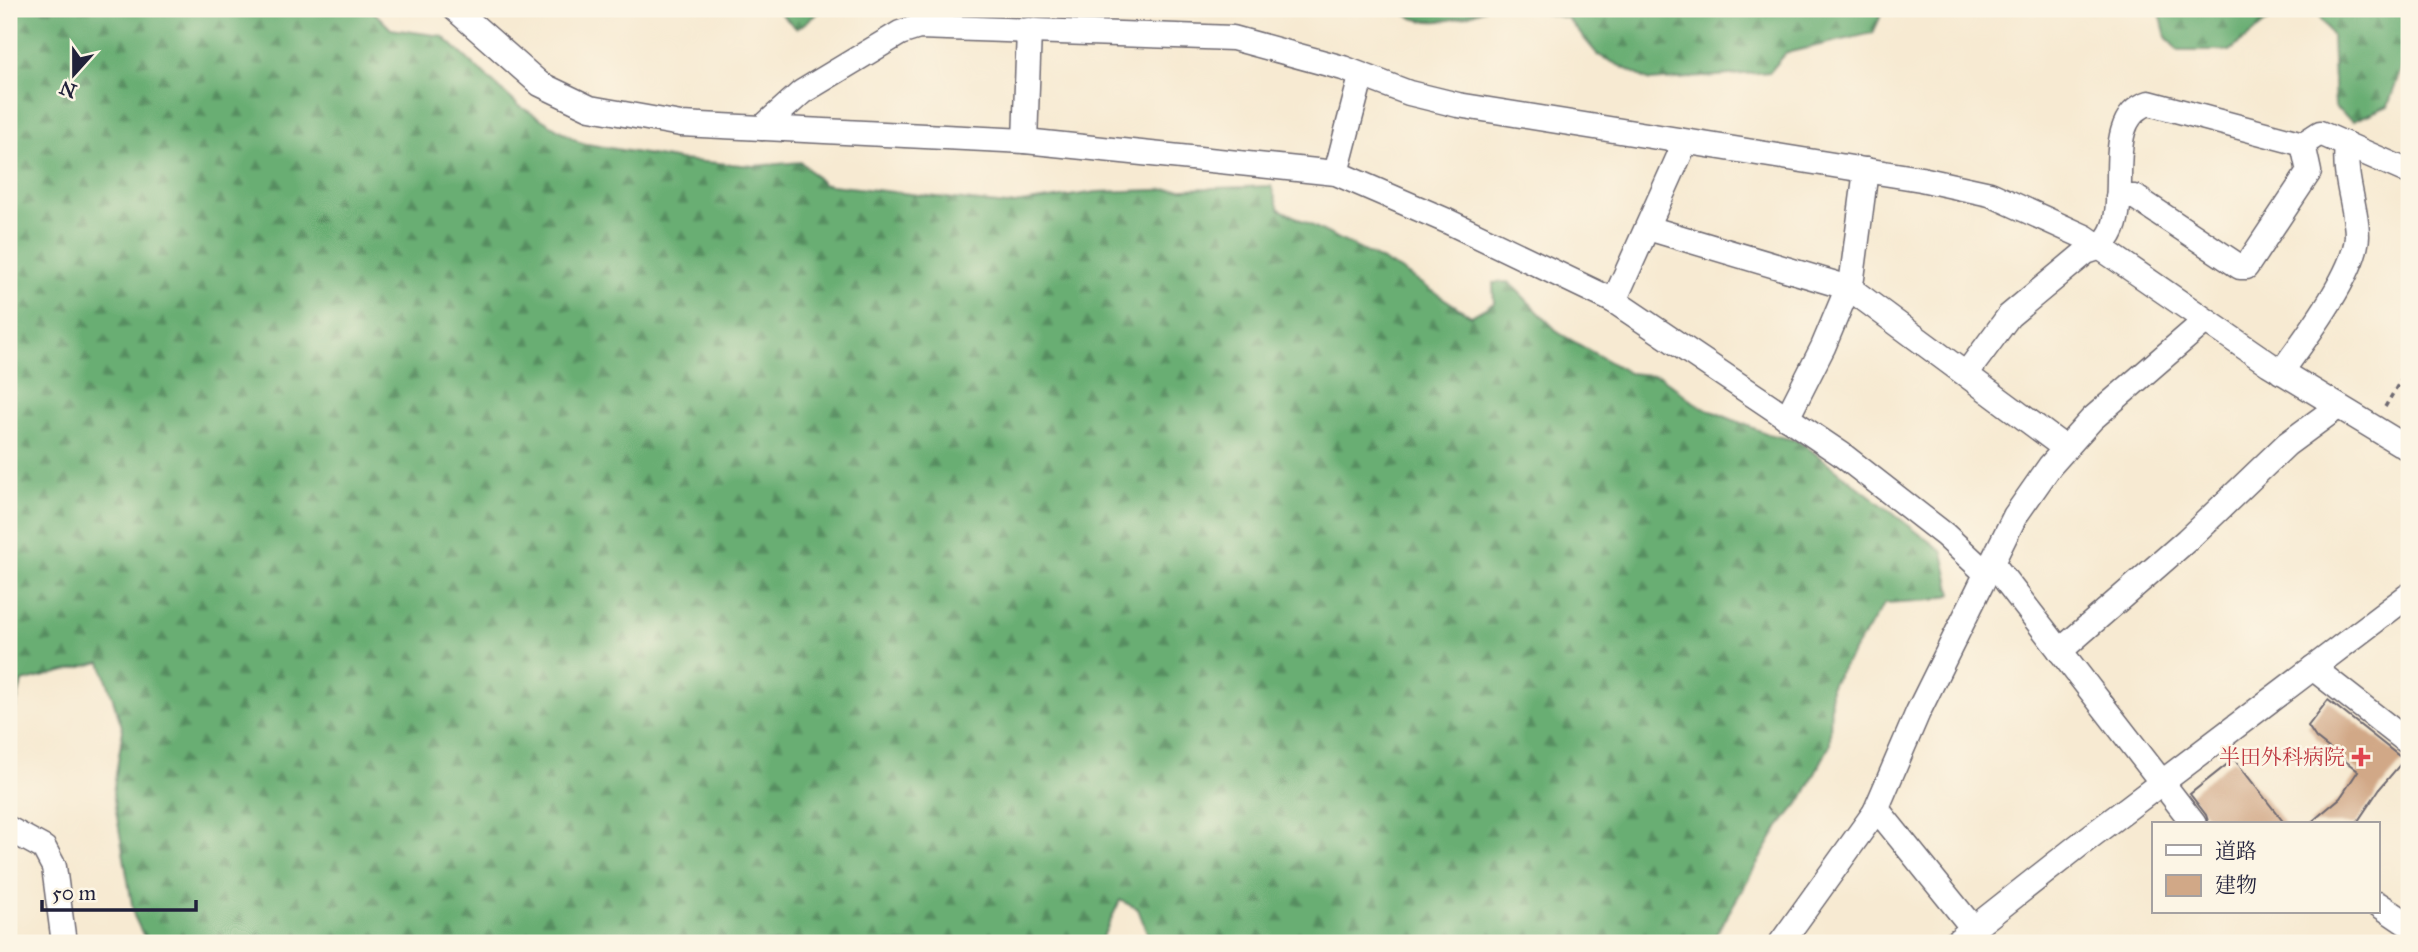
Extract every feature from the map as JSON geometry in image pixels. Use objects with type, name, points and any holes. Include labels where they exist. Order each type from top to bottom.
[{"type":"street","points":[[455,9],[540,84],[562,97],[590,108],[681,124],[1026,141],[1336,173],[1447,221],[1614,301],[1787,418],[1990,570],[2060,651],[2192,822]]},
{"type":"street","points":[[762,128],[802,92],[900,33],[919,27],[1233,38],[1343,68],[1361,77],[1458,105],[1866,170],[1990,194],[2042,215],[2101,249],[2281,372],[2409,449]]},
{"type":"street","points":[[1026,141],[1029,30]]},
{"type":"street","points":[[1336,173],[1361,77]]},
{"type":"street","points":[[1966,374],[2009,316],[2087,252],[2101,249],[2113,232],[2124,122],[2135,108],[2149,103],[2303,144],[2320,134],[2409,172]]},
{"type":"street","points":[[1614,301],[1648,228],[1683,142]]},
{"type":"street","points":[[2118,197],[2135,197],[2240,267],[2246,267],[2309,172],[2303,144]]},
{"type":"street","points":[[2281,372],[2338,291],[2357,237],[2349,195],[2347,145]]},
{"type":"street","points":[[1787,418],[1848,289],[1866,170]]},
{"type":"street","points":[[1648,228],[1848,289],[2065,448]]},
{"type":"street","points":[[1781,943],[1875,812],[1918,712],[2015,516],[2065,448],[2092,419],[2206,321]]},
{"type":"street","points":[[2060,651],[2187,540],[2287,444],[2332,411],[2336,405]]},
{"type":"street","points":[[1875,812],[1880,813],[1963,935],[2409,595]]},
{"type":"street","points":[[2313,668],[2409,743]]},
{"type":"street","points":[[9,829],[44,848],[54,867],[64,943]]},
{"type":"street","points":[[2380,905],[2409,925]]},
{"type":"path","points":[[2373,428],[2409,366]]},
{"type":"green space","points":[[9,9],[371,9],[391,29],[442,36],[518,105],[581,143],[680,160],[754,166],[801,162],[823,184],[1007,205],[1097,192],[1271,186],[1279,209],[1399,269],[1471,316],[1494,303],[1493,283],[1509,282],[1559,333],[1629,373],[1660,376],[1699,406],[1768,434],[1799,441],[1943,552],[1952,594],[1934,600],[1885,603],[1831,685],[1830,745],[1802,799],[1778,828],[1711,943],[1155,943],[1149,938],[1138,909],[1120,900],[1100,943],[147,943],[134,916],[113,793],[123,730],[101,662],[22,682],[9,732]]},
{"type":"green space","points":[[780,9],[823,9],[797,29],[781,14]]},
{"type":"green space","points":[[1398,9],[1485,9],[1464,17],[1429,21],[1407,15]]},
{"type":"green space","points":[[1523,9],[1884,9],[1873,33],[1786,53],[1770,72],[1650,81],[1598,55],[1567,18]]},
{"type":"green space","points":[[2159,9],[2283,9],[2230,51],[2178,51],[2166,37]]},
{"type":"green space","points":[[2315,9],[2407,9],[2405,16],[2409,47],[2388,106],[2353,121],[2335,108],[2332,36]]},
{"type":"building","points":[[2328,700],[2404,760],[2380,788],[2357,822],[2311,822],[2340,798],[2358,771],[2316,738],[2308,726]]},
{"type":"building","points":[[2234,759],[2283,822],[2208,822],[2190,794]]},
{"type":"place","name":"半田外科病院","points":[[2361,757]]}]
